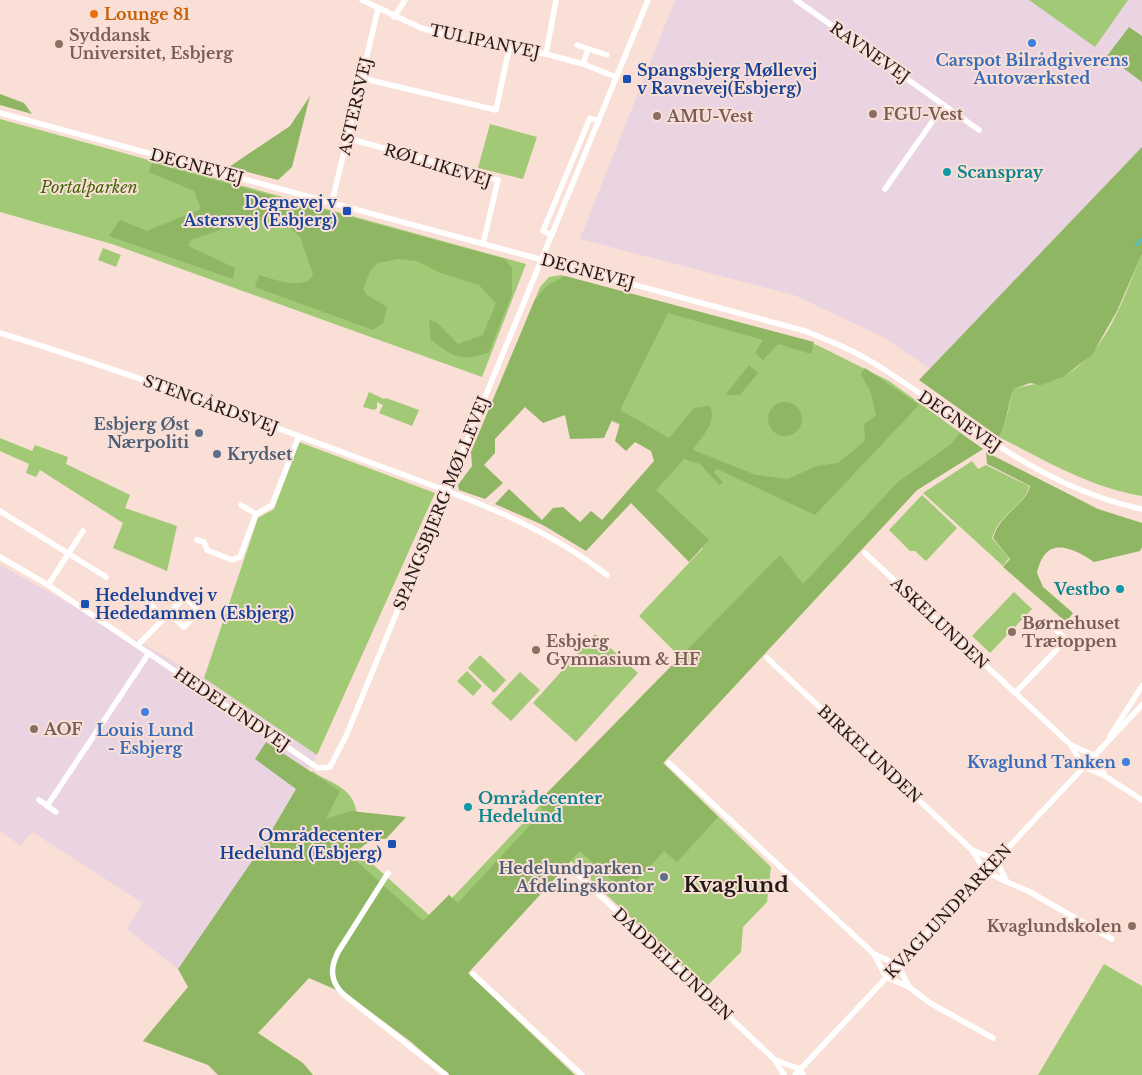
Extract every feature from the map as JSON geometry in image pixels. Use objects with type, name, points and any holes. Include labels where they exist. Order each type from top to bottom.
[{"type":"street","name":"TULIPANVEJ","points":[[362,0],[378,10],[421,28],[454,38],[546,54],[583,64],[616,77]]},
{"type":"street","points":[[394,17],[405,0]]},
{"type":"street","points":[[546,54],[556,0]]},
{"type":"street","name":"SPANGSBJERG MØLLEVEJ","points":[[326,769],[334,764],[346,736],[648,0]]},
{"type":"street","name":"RAVNEVEJ","points":[[796,0],[979,130]]},
{"type":"street","name":"ASTERSVEJ","points":[[332,202],[378,10]]},
{"type":"street","points":[[577,45],[607,55]]},
{"type":"street","points":[[583,64],[588,48]]},
{"type":"street","points":[[361,78],[496,110],[509,49]]},
{"type":"street","points":[[885,189],[944,105]]},
{"type":"street","name":"DEGNEVEJ","points":[[0,113],[483,244],[543,258],[806,331],[876,364],[992,444],[1025,464],[1069,485],[1142,508]]},
{"type":"street","name":"SPANGSBJERG MØLLEVEJ","points":[[552,235],[544,231],[547,222],[590,118],[599,121]]},
{"type":"street","name":"RØLLIKEVEJ","points":[[347,138],[498,180],[483,244]]},
{"type":"street","name":"STENGÅRDSVEJ","points":[[0,333],[142,379],[446,491],[548,535],[581,554],[607,575]]},
{"type":"street","points":[[197,540],[204,542],[207,550],[232,560],[240,557],[256,514],[272,505],[299,436]]},
{"type":"street","points":[[242,505],[256,514]]},
{"type":"street","points":[[0,511],[106,577]]},
{"type":"street","points":[[48,585],[83,531]]},
{"type":"street","name":"ASKELUNDEN","points":[[865,553],[1071,745],[1084,766]]},
{"type":"street","name":"HEDELUNDVEJ","points":[[0,557],[48,585],[318,768],[326,769]]},
{"type":"street","points":[[138,645],[167,615],[185,596],[199,611],[184,627],[167,615],[143,597]]},
{"type":"street","points":[[1016,693],[1066,640],[1048,622]]},
{"type":"street","points":[[47,806],[149,653]]},
{"type":"street","name":"BIRKELUNDEN","points":[[767,658],[972,850],[985,872]]},
{"type":"street","name":"KVAGLUNDPARKEN","points":[[1102,748],[1142,686]]},
{"type":"street","name":"KVAGLUNDPARKEN","points":[[795,1075],[802,1072],[886,977],[1142,705]]},
{"type":"street","name":"ASKELUNDEN","points":[[1071,745],[1095,756]]},
{"type":"street","points":[[1095,756],[1105,776]]},
{"type":"street","points":[[669,763],[874,954],[898,965],[909,987]]},
{"type":"street","points":[[1084,766],[1105,776],[1142,800]]},
{"type":"street","points":[[39,800],[56,812]]},
{"type":"street","name":"BIRKELUNDEN","points":[[972,850],[996,860]]},
{"type":"street","points":[[996,860],[1007,882]]},
{"type":"street","name":"DADDELLUNDEN","points":[[571,868],[775,1060],[784,1075]]},
{"type":"street","points":[[985,872],[1028,891],[1112,939]]},
{"type":"street","points":[[388,873],[338,952],[332,967],[334,982],[343,994],[446,1075]]},
{"type":"street","points":[[1066,928],[1072,917]]},
{"type":"street","points":[[874,954],[886,977],[909,987],[930,1003],[993,1038]]},
{"type":"street","points":[[473,974],[582,1075]]},
{"type":"street","name":"DADDELLUNDEN","points":[[775,1060],[802,1072]]},
{"type":"shaded area","points":[[675,0],[1142,0],[1142,36],[1129,27],[1108,56],[1142,82],[1142,147],[930,369],[887,339],[794,295],[580,239]]},
{"type":"shaded area","points":[[0,565],[204,678],[317,755],[265,842],[178,969],[127,929],[143,903],[32,832],[21,846],[0,831]]},
{"type":"green space","points":[[1029,0],[1128,0],[1095,47]]},
{"type":"green space","points":[[1129,27],[1142,36],[1142,82],[1107,56]]},
{"type":"green space","points":[[0,94],[24,103],[32,114],[0,105]]},
{"type":"green space","points":[[310,96],[292,167],[278,180],[229,167],[290,126]]},
{"type":"green space","name":"Portalparken","points":[[0,119],[526,264],[482,377],[112,244],[0,212]]},
{"type":"green space","points":[[490,124],[537,137],[523,179],[478,168]]},
{"type":"green space","points":[[1142,147],[1142,254],[1117,311],[1092,355],[1063,377],[1041,385],[1030,383],[1014,389],[999,437],[919,380]]},
{"type":"green space","points":[[152,163],[505,259],[512,268],[512,294],[489,352],[472,357],[458,356],[431,340],[429,320],[437,323],[458,344],[483,335],[496,303],[479,285],[441,273],[417,261],[398,259],[378,263],[370,271],[363,289],[367,295],[387,307],[383,323],[373,330],[255,287],[259,275],[289,283],[297,283],[304,282],[313,274],[300,237],[291,229],[281,224],[251,219],[191,240],[188,246],[235,268],[233,279],[109,236],[120,220],[147,231],[201,209],[194,191],[149,172]]},
{"type":"green space","points":[[103,248],[121,255],[116,267],[98,260]]},
{"type":"green space","points":[[1142,254],[1142,496],[1104,487],[1086,480],[999,437],[1014,389],[1062,377],[1078,367],[1102,340],[1120,306]]},
{"type":"green space","points":[[561,275],[817,345],[889,381],[983,449],[917,490],[663,763],[771,867],[767,902],[743,927],[741,952],[705,988],[571,861],[468,973],[265,842],[297,788],[312,771],[342,788],[350,796],[356,810],[360,842],[367,859],[429,915],[449,895],[452,898],[682,659],[639,616],[703,548],[643,492],[680,451],[506,375],[540,287],[549,277]]},
{"type":"green space","points":[[565,276],[814,342],[811,354],[778,344],[763,360],[755,353],[763,340],[668,313],[620,410],[669,438],[694,408],[710,406],[712,418],[710,424],[693,450],[756,475],[788,479],[817,466],[838,463],[865,441],[864,424],[876,416],[871,393],[861,374],[865,368],[919,405],[815,515],[717,469],[714,472],[723,483],[719,485],[700,464],[684,459],[656,490],[709,540],[689,562],[631,503],[586,551],[543,525],[495,504],[509,489],[542,520],[553,508],[563,507],[580,522],[591,511],[602,520],[654,461],[651,451],[635,442],[626,451],[615,441],[620,423],[612,420],[604,438],[570,439],[565,415],[543,423],[525,407],[495,439],[495,453],[484,465],[503,483],[485,499],[459,490],[458,485],[472,466],[471,452],[535,299],[548,285]]},
{"type":"green space","points":[[749,365],[758,373],[740,395],[725,395]]},
{"type":"green space","points":[[369,392],[384,399],[386,398],[419,410],[412,426],[379,413],[383,405],[377,402],[377,408],[374,410],[363,407]]},
{"type":"green space","points":[[785,402],[797,407],[802,419],[797,431],[785,436],[773,431],[768,419],[773,407]]},
{"type":"green space","points":[[960,433],[983,449],[917,490],[663,763],[718,817],[677,862],[664,851],[625,892],[580,851],[468,973],[575,1075],[449,1075],[410,1041],[348,995],[309,978],[258,1033],[303,1063],[313,1075],[218,1075],[208,1065],[143,1041],[188,987],[178,969],[265,842],[296,789],[255,759],[266,742],[340,791],[326,819],[351,811],[406,817],[386,839],[371,841],[359,850],[353,858],[423,921],[449,895],[458,903],[543,811],[539,801],[780,555],[803,584],[898,482],[951,444]]},
{"type":"green space","points":[[0,438],[32,451],[35,445],[68,457],[66,464],[130,495],[125,508],[177,526],[167,571],[113,548],[123,523],[40,470],[36,477],[26,473],[29,464],[0,451]]},
{"type":"green space","points":[[299,442],[435,493],[317,755],[204,678],[258,518],[274,509]]},
{"type":"green space","points":[[986,452],[1098,509],[1142,523],[1142,547],[1140,551],[1094,562],[1068,549],[1052,549],[1046,553],[1037,573],[1043,587],[1073,613],[1066,622],[1003,567],[1010,559],[993,538],[996,529],[1024,499],[1030,486],[987,464]]},
{"type":"green space","points":[[972,461],[978,469],[986,465],[1029,486],[1023,499],[995,529],[992,538],[1009,558],[1003,566],[923,493]]},
{"type":"green space","points":[[922,495],[957,528],[926,561],[915,551],[910,551],[889,530]]},
{"type":"green space","points":[[1014,592],[1032,609],[990,653],[972,636]]},
{"type":"green space","points":[[595,634],[638,673],[576,742],[533,703]]},
{"type":"green space","points":[[480,655],[506,680],[494,693],[468,668]]},
{"type":"green space","points":[[467,671],[482,686],[473,696],[457,681]]},
{"type":"green space","points":[[520,672],[540,690],[511,721],[491,703]]},
{"type":"green space","points":[[1104,964],[1142,986],[1142,1075],[1038,1075]]},
{"type":"waterway","points":[[1136,245],[1142,239]]},
{"type":"place","name":"Lounge 81","points":[[94,14]]},
{"type":"place","name":"Carspot Bilrådgiverens Autoværksted","points":[[1032,43]]},
{"type":"place","name":"Syddansk Universitet, Esbjerg","points":[[59,44]]},
{"type":"place","name":"Spangsbjerg Møllevej v Ravnevej(Esbjerg)","points":[[627,79]]},
{"type":"place","name":"FGU-Vest","points":[[873,114]]},
{"type":"place","name":"AMU-Vest","points":[[657,116]]},
{"type":"place","name":"Scanspray","points":[[947,172]]},
{"type":"place","name":"Degnevej v Astersvej (Esbjerg)","points":[[347,211]]},
{"type":"place","name":"Esbjerg Øst Nærpoliti","points":[[199,433]]},
{"type":"place","name":"Krydset","points":[[217,454]]},
{"type":"place","name":"Vestbo","points":[[1120,589]]},
{"type":"place","name":"Hedelundvej v Hededammen (Esbjerg)","points":[[85,604]]},
{"type":"place","name":"Børnehuset Trætoppen","points":[[1012,632]]},
{"type":"place","name":"Esbjerg Gymnasium & HF","points":[[536,650]]},
{"type":"place","name":"Louis Lund - Esbjerg","points":[[145,712]]},
{"type":"place","name":"AOF","points":[[34,729]]},
{"type":"place","name":"Kvaglund Tanken","points":[[1126,762]]},
{"type":"place","name":"Områdecenter Hedelund","points":[[468,807]]},
{"type":"place","name":"Områdecenter Hedelund (Esbjerg)","points":[[392,844]]},
{"type":"place","name":"Hedelundparken - Afdelingskontor","points":[[664,877]]},
{"type":"place","name":"Kvaglundskolen","points":[[1132,926]]},
{"type":"district","name":"Kvaglund","points":[[736,885]]}]
